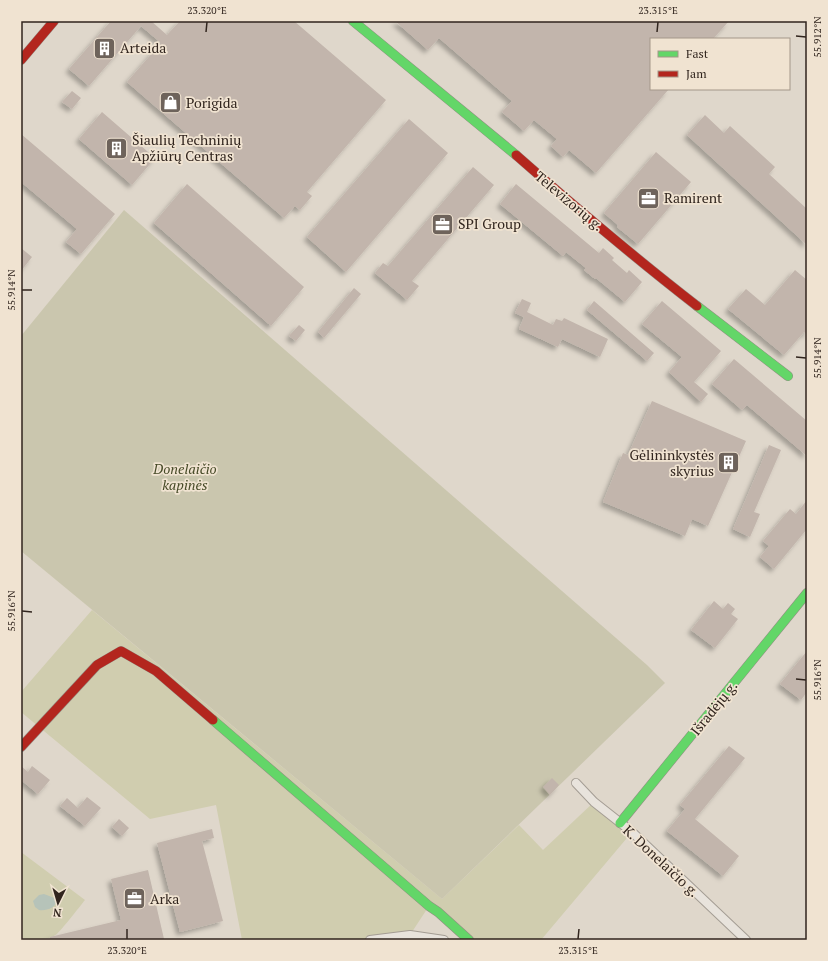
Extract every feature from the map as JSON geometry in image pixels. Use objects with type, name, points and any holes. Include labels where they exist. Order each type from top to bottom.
[{"type":"street","points":[[21,60],[54,21]]},
{"type":"street","name":"Televizorių g.","points":[[353,21],[484,128],[596,225],[788,376]]},
{"type":"street","name":"Išradėjų g.","points":[[620,823],[807,594]]},
{"type":"street","points":[[21,747],[97,665],[121,651],[156,671],[312,807],[428,906],[438,912],[469,940]]},
{"type":"street","name":"K. Donelaičio g.","points":[[576,784],[594,802],[632,832],[746,940]]},
{"type":"street","points":[[370,940],[410,935],[444,940]]},
{"type":"shaded area","points":[[92,610],[442,899],[519,825],[543,850],[594,802],[632,832],[541,940],[469,940],[429,906],[410,935],[444,940],[242,940],[216,805],[150,819],[21,712],[21,692]]},
{"type":"shaded area","points":[[21,852],[85,900],[70,920],[54,936],[33,940],[24,939],[21,937]]},
{"type":"shaded area","points":[[44,894],[57,899],[57,902],[51,908],[39,910],[35,907],[33,901],[39,895]]},
{"type":"green space","name":"Donelaičio kapinės","points":[[124,210],[647,665],[665,683],[442,899],[21,551],[21,336]]},
{"type":"building","points":[[111,21],[151,21],[167,35],[180,21],[294,21],[386,100],[307,192],[312,196],[300,210],[295,206],[284,218],[127,82],[161,43],[141,26],[89,86],[69,69]]},
{"type":"building","points":[[395,21],[729,21],[714,38],[650,38],[650,90],[668,90],[596,173],[569,150],[563,157],[551,146],[557,139],[534,120],[524,131],[502,112],[512,101],[439,38],[428,50]]},
{"type":"building","points":[[72,91],[81,98],[72,109],[62,102]]},
{"type":"building","name":"Šiaulių Techninių Apžiūrų Centras","points":[[102,112],[155,158],[132,185],[79,139]]},
{"type":"building","points":[[705,115],[724,133],[730,126],[775,167],[769,174],[807,209],[807,245],[687,135]]},
{"type":"building","points":[[409,119],[448,153],[346,272],[307,237]]},
{"type":"building","points":[[21,134],[115,214],[81,254],[66,242],[77,229],[21,182]]},
{"type":"building","name":"Ramirent","points":[[656,152],[691,182],[638,244],[617,227],[618,225],[604,213]]},
{"type":"building","name":"SPI Group","points":[[473,167],[494,185],[412,281],[419,286],[407,300],[375,273],[383,263],[388,266]]},
{"type":"building","points":[[187,184],[304,287],[271,326],[154,223]]},
{"type":"building","points":[[516,184],[599,253],[603,248],[614,258],[612,260],[627,273],[629,270],[642,282],[625,302],[584,270],[586,268],[566,252],[563,256],[500,204]]},
{"type":"building","points":[[21,248],[32,257],[21,271]]},
{"type":"building","points":[[795,270],[807,280],[807,335],[804,332],[784,355],[728,309],[746,289],[765,305]]},
{"type":"building","points":[[354,288],[361,294],[324,338],[318,332]]},
{"type":"building","points":[[522,299],[531,303],[527,312],[553,325],[556,319],[562,321],[564,318],[608,339],[600,357],[562,339],[558,347],[519,329],[524,317],[515,313]]},
{"type":"building","points":[[594,301],[654,353],[647,361],[587,310]]},
{"type":"building","points":[[662,301],[721,351],[694,382],[708,394],[701,402],[669,372],[682,357],[642,324]]},
{"type":"building","points":[[299,325],[305,330],[296,341],[289,336]]},
{"type":"building","points":[[734,359],[807,421],[807,456],[747,405],[742,410],[712,384]]},
{"type":"building","points":[[652,401],[746,441],[708,526],[692,519],[685,536],[603,502],[623,453],[628,455]]},
{"type":"building","points":[[769,445],[781,450],[754,512],[760,514],[750,537],[733,529]]},
{"type":"building","points":[[807,500],[807,529],[774,569],[760,557],[769,546],[763,541],[790,509],[796,514]]},
{"type":"building","points":[[714,601],[723,609],[728,603],[735,609],[731,614],[738,619],[715,648],[691,630]]},
{"type":"building","points":[[807,651],[807,692],[801,700],[780,684]]},
{"type":"building","points":[[729,746],[745,758],[695,819],[739,856],[723,876],[667,831],[685,809],[680,805]]},
{"type":"building","points":[[21,766],[28,772],[32,766],[50,780],[38,794],[21,780]]},
{"type":"building","points":[[552,778],[559,785],[550,795],[543,787]]},
{"type":"building","points":[[87,797],[101,808],[85,826],[60,806],[67,798],[78,808]]},
{"type":"building","points":[[119,819],[129,828],[122,836],[112,827]]},
{"type":"building","points":[[212,829],[214,838],[202,841],[223,921],[180,932],[157,843]]},
{"type":"building","name":"Arka","points":[[148,870],[164,939],[50,940],[50,937],[121,920],[111,879]]},
{"type":"traffic: fast","points":[[353,21],[516,155]]},
{"type":"traffic: fast","points":[[697,306],[788,376]]},
{"type":"traffic: fast","points":[[620,823],[807,593]]},
{"type":"traffic: fast","points":[[213,720],[469,940]]},
{"type":"traffic: jam","points":[[21,60],[54,21]]},
{"type":"traffic: jam","points":[[516,155],[605,232],[697,306]]},
{"type":"traffic: jam","points":[[21,747],[97,665],[121,651],[156,671],[213,720]]},
{"type":"place","name":"Arteida","points":[[105,48]]},
{"type":"place","name":"Porigida","points":[[171,103]]},
{"type":"place","name":"Šiaulių Techninių Apžiūrų Centras","points":[[117,148]]},
{"type":"place","name":"Ramirent","points":[[648,198]]},
{"type":"place","name":"SPI Group","points":[[443,224]]},
{"type":"place","name":"Gėlininkystės skyrius","points":[[729,463]]},
{"type":"place","name":"Arka","points":[[135,899]]}]
